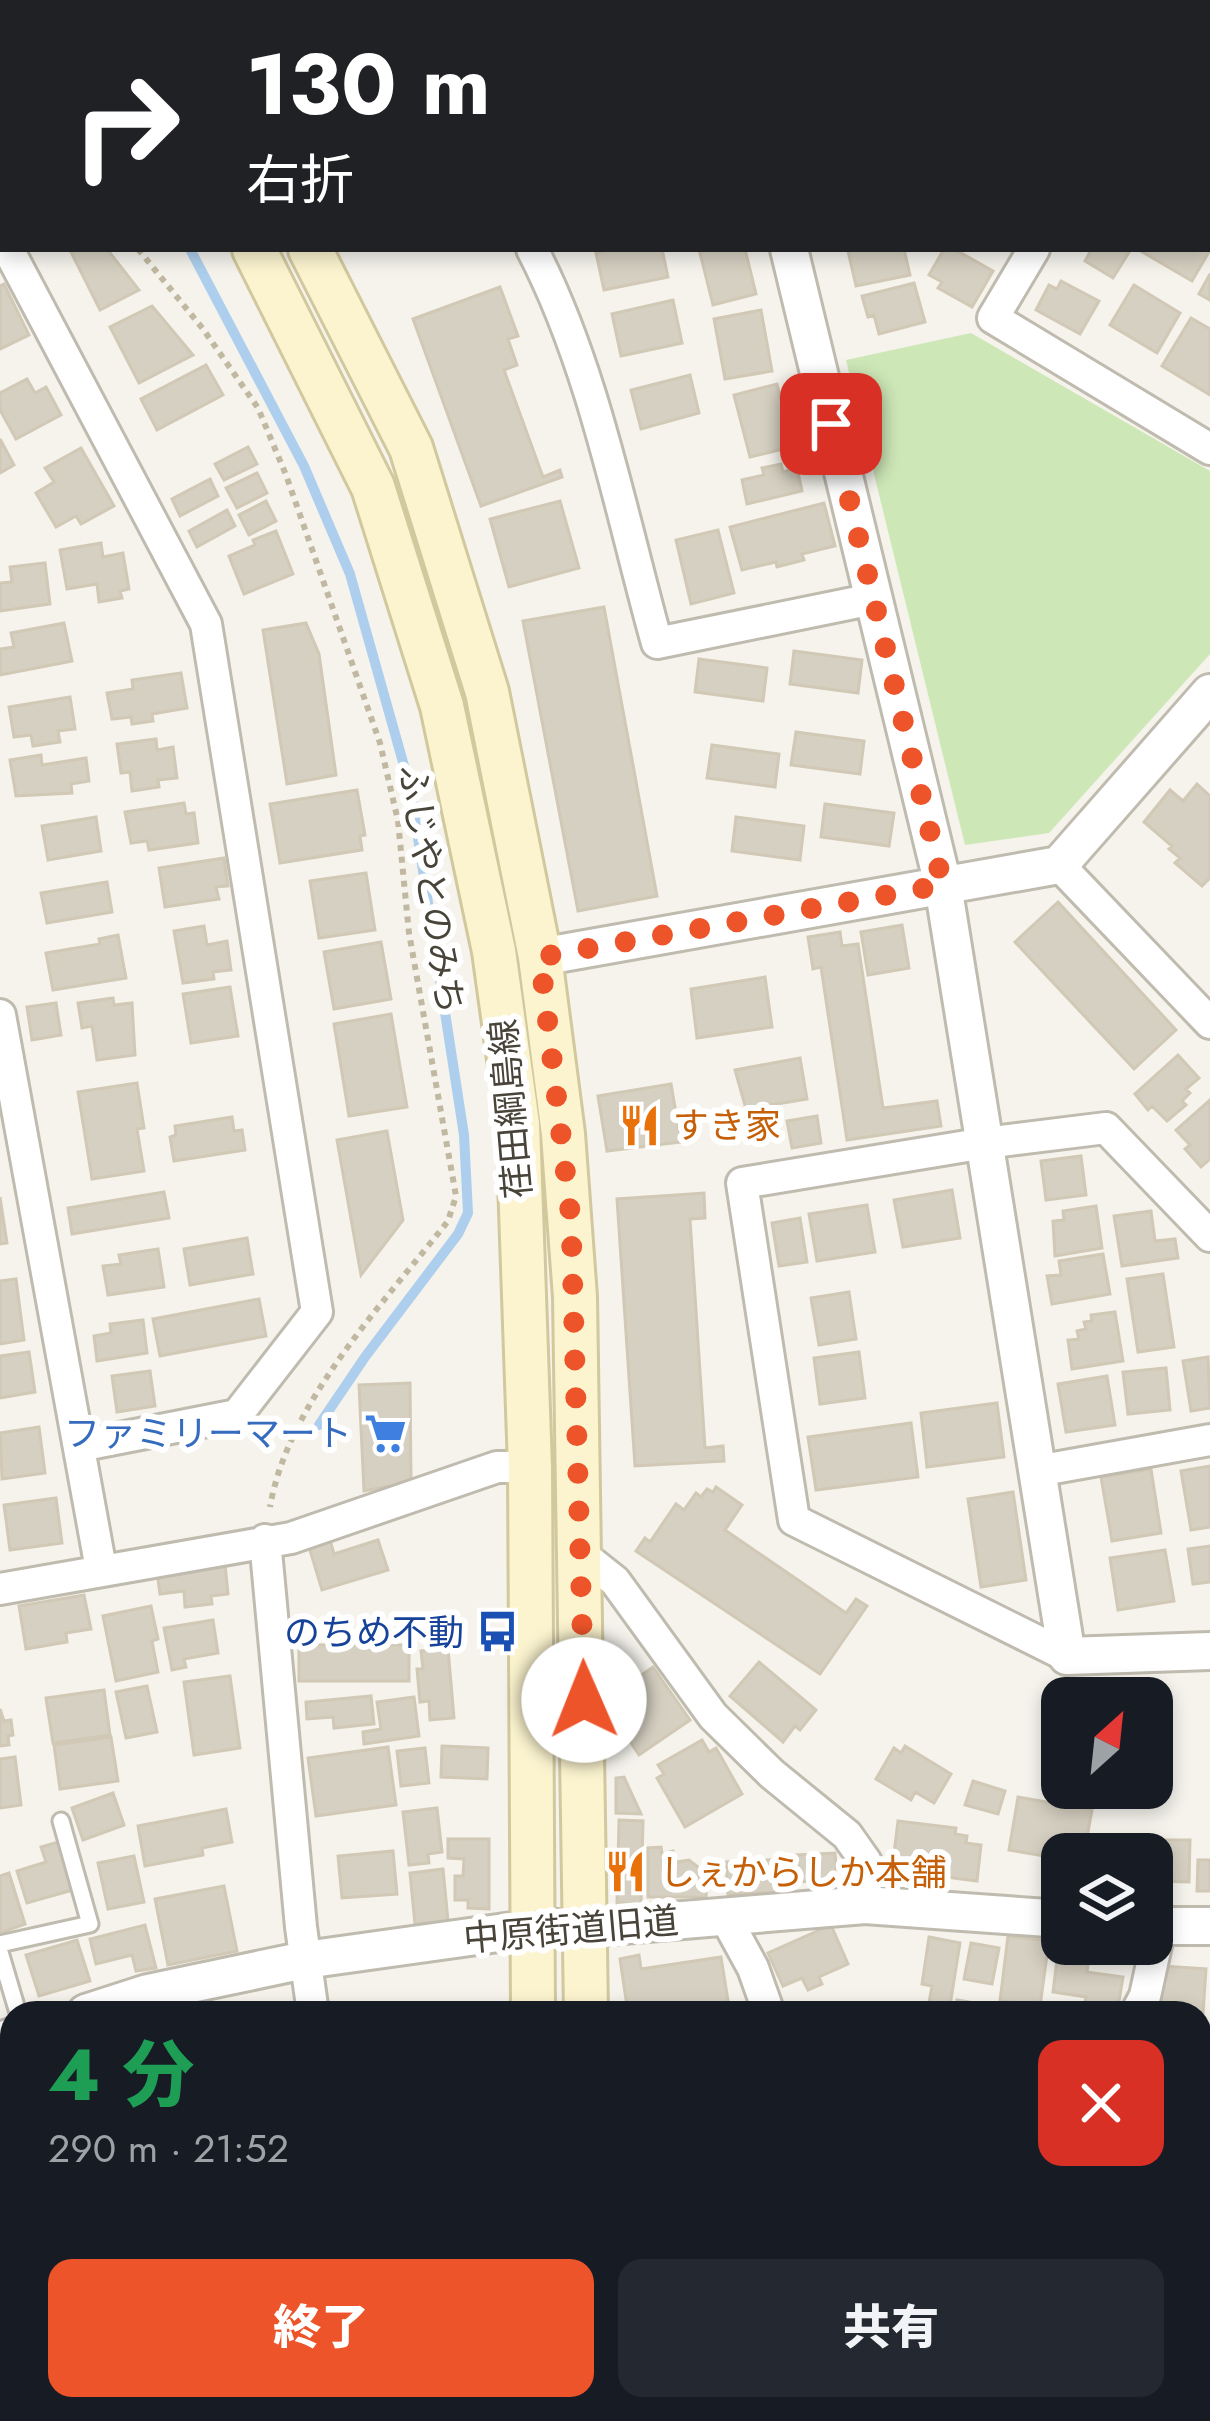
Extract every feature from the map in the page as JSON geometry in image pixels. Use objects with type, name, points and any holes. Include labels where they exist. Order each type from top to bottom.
[{"type":"main road","name":"荏田綱島線","points":[[256,252],[373,487],[442,706],[494,952],[518,1124],[530,1467],[533,2001]]},
{"type":"main road","name":"荏田綱島線","points":[[312,252],[411,448],[487,692],[540,957],[571,1219],[586,2001]]},
{"type":"street","points":[[6,252],[206,625],[317,1312],[237,1415],[146,1443],[79,1446]]},
{"type":"street","points":[[534,252],[549,281],[584,381],[657,643],[873,598]]},
{"type":"street","points":[[790,252],[943,885],[1067,1655]]},
{"type":"street","points":[[1032,252],[993,318],[1210,449]]},
{"type":"street","points":[[540,957],[1059,865],[1210,693]]},
{"type":"street","points":[[1059,865],[1210,1023]]},
{"type":"street","points":[[1,1031],[101,1569]]},
{"type":"street","points":[[1210,1235],[1106,1128],[742,1183],[794,1520],[1067,1655],[1210,1651]]},
{"type":"street","points":[[1037,1471],[1210,1440]]},
{"type":"street","points":[[0,1589],[291,1538],[496,1468],[530,1467]]},
{"type":"street","points":[[265,1540],[311,2001]]},
{"type":"street","points":[[580,1554],[615,1581],[713,1716],[772,1774],[847,1835],[866,1862],[865,1905]]},
{"type":"street","name":"中原街道旧道","points":[[123,2001],[305,1960],[534,1928],[586,1928],[865,1905],[1041,1918]]},
{"type":"street","points":[[724,1915],[765,2001]]},
{"type":"street","points":[[1173,1926],[1210,1926]]},
{"type":"street","points":[[1142,2001],[1150,1965]]},
{"type":"lane","points":[[15,2001],[0,1948],[90,1924],[61,1821]]},
{"type":"path","name":"ふじやとのみち","points":[[140,252],[203,329],[258,408],[380,742],[398,820],[409,933],[456,1196],[448,1220],[308,1407],[274,1483],[265,1540]]},
{"type":"green space","points":[[971,333],[1210,471],[1210,654],[1049,833],[965,845],[846,360]]},
{"type":"building","points":[[71,252],[109,252],[139,290],[100,310]]},
{"type":"building","points":[[663,252],[668,277],[604,290],[596,253]]},
{"type":"building","points":[[700,252],[746,252],[756,294],[713,305]]},
{"type":"building","points":[[848,252],[905,252],[910,275],[856,286]]},
{"type":"building","points":[[942,252],[959,252],[993,271],[972,307],[938,288],[942,282],[929,275]]},
{"type":"building","points":[[1090,252],[1129,252],[1113,278],[1085,261]]},
{"type":"building","points":[[1142,252],[1209,252],[1192,281]]},
{"type":"building","points":[[1210,274],[1210,300],[1199,294]]},
{"type":"building","points":[[1061,281],[1099,301],[1080,334],[1036,310],[1049,285],[1057,289]]},
{"type":"building","points":[[914,283],[925,322],[879,334],[862,296]]},
{"type":"building","points":[[4,284],[29,335],[0,349],[0,286]]},
{"type":"building","points":[[1134,285],[1180,313],[1157,353],[1110,325]]},
{"type":"building","points":[[500,287],[518,336],[508,339],[517,365],[504,370],[543,477],[560,470],[562,477],[481,506],[413,319]]},
{"type":"building","points":[[673,300],[682,343],[621,356],[612,314]]},
{"type":"building","points":[[152,306],[193,355],[139,383],[110,327]]},
{"type":"building","points":[[761,310],[772,371],[725,379],[714,319]]},
{"type":"building","points":[[1191,318],[1210,329],[1210,395],[1162,366]]},
{"type":"building","points":[[206,365],[223,395],[157,430],[141,399]]},
{"type":"building","points":[[690,375],[699,413],[641,429],[631,390]]},
{"type":"building","points":[[27,379],[35,393],[46,387],[61,415],[16,439],[0,410],[0,393]]},
{"type":"building","points":[[777,384],[792,447],[750,457],[734,395]]},
{"type":"building","points":[[0,439],[14,465],[0,473]]},
{"type":"building","points":[[248,447],[257,464],[224,480],[215,464]]},
{"type":"building","points":[[81,448],[114,506],[81,524],[76,516],[56,527],[36,493],[54,482],[45,468]]},
{"type":"building","points":[[781,464],[783,472],[797,468],[802,491],[747,504],[742,480],[764,475],[762,468]]},
{"type":"building","points":[[257,473],[267,493],[237,508],[226,488]]},
{"type":"building","points":[[210,479],[218,496],[180,516],[172,499]]},
{"type":"building","points":[[266,501],[276,521],[249,535],[239,515]]},
{"type":"building","points":[[560,501],[579,568],[509,587],[490,519]]},
{"type":"building","points":[[824,503],[835,546],[802,554],[804,560],[777,567],[776,562],[742,570],[730,527]]},
{"type":"building","points":[[227,510],[235,526],[197,547],[189,531]]},
{"type":"building","points":[[718,530],[734,593],[691,604],[676,540]]},
{"type":"building","points":[[276,531],[293,574],[244,594],[229,556]]},
{"type":"building","points":[[101,543],[103,557],[123,553],[129,589],[120,591],[122,598],[99,602],[97,584],[67,589],[60,550]]},
{"type":"building","points":[[45,563],[50,604],[0,611],[0,583],[12,582],[10,567]]},
{"type":"building","points":[[604,607],[657,896],[578,911],[523,621]]},
{"type":"building","points":[[64,623],[72,661],[0,675],[0,649],[14,647],[11,633]]},
{"type":"building","points":[[306,623],[319,654],[336,775],[287,784],[263,630]]},
{"type":"building","points":[[794,651],[862,660],[858,693],[790,684]]},
{"type":"building","points":[[699,659],[767,668],[763,701],[695,692]]},
{"type":"building","points":[[181,673],[187,708],[152,714],[153,721],[132,724],[131,717],[112,719],[107,693],[133,689],[132,680]]},
{"type":"building","points":[[70,697],[75,729],[58,731],[60,742],[33,746],[31,735],[14,737],[9,707]]},
{"type":"building","points":[[796,732],[864,741],[860,774],[791,765]]},
{"type":"building","points":[[156,739],[157,750],[173,747],[177,778],[158,780],[159,787],[132,791],[130,772],[121,773],[117,744]]},
{"type":"building","points":[[712,745],[779,754],[775,787],[707,778]]},
{"type":"building","points":[[41,755],[42,765],[86,758],[89,781],[71,784],[72,793],[16,796],[10,760]]},
{"type":"building","points":[[1197,784],[1210,796],[1210,878],[1202,886],[1175,863],[1180,858],[1169,849],[1172,846],[1144,822],[1170,790],[1183,801]]},
{"type":"building","points":[[357,790],[365,835],[360,836],[362,850],[280,863],[270,804]]},
{"type":"building","points":[[184,803],[186,814],[194,813],[198,843],[149,850],[147,841],[131,843],[125,812]]},
{"type":"building","points":[[825,804],[894,813],[889,846],[821,837]]},
{"type":"building","points":[[96,817],[101,851],[48,860],[42,826]]},
{"type":"building","points":[[736,817],[804,826],[800,860],[732,851]]},
{"type":"building","points":[[224,858],[228,886],[216,887],[219,899],[165,907],[159,868]]},
{"type":"building","points":[[366,873],[375,930],[319,938],[310,881]]},
{"type":"building","points":[[107,882],[112,912],[47,923],[41,893]]},
{"type":"building","points":[[1058,902],[1176,1030],[1134,1069],[1015,942]]},
{"type":"building","points":[[902,925],[909,968],[868,975],[861,932]]},
{"type":"building","points":[[204,926],[207,945],[227,941],[231,970],[213,972],[214,979],[183,983],[174,931]]},
{"type":"building","points":[[840,932],[842,946],[858,944],[883,1108],[937,1101],[941,1126],[847,1140],[821,967],[813,969],[808,937]]},
{"type":"building","points":[[118,935],[126,978],[53,990],[46,953],[100,944],[99,939]]},
{"type":"building","points":[[381,942],[391,999],[334,1009],[324,952]]},
{"type":"building","points":[[765,977],[772,1027],[697,1038],[691,989]]},
{"type":"building","points":[[230,987],[238,1036],[191,1043],[183,994]]},
{"type":"building","points":[[113,998],[114,1005],[132,1003],[135,1055],[97,1060],[92,1026],[82,1028],[78,1003]]},
{"type":"building","points":[[56,1003],[61,1035],[32,1040],[27,1007]]},
{"type":"building","points":[[391,1014],[407,1107],[349,1116],[334,1024]]},
{"type":"building","points":[[1178,1055],[1199,1078],[1186,1089],[1190,1093],[1182,1101],[1186,1105],[1167,1121],[1152,1106],[1148,1110],[1135,1094]]},
{"type":"building","points":[[800,1058],[807,1099],[746,1109],[735,1070]]},
{"type":"building","points":[[137,1083],[144,1128],[137,1129],[144,1171],[92,1179],[78,1092]]},
{"type":"building","points":[[671,1084],[681,1142],[607,1151],[598,1096]]},
{"type":"building","points":[[1210,1100],[1210,1159],[1201,1167],[1176,1130]]},
{"type":"building","points":[[817,1116],[821,1143],[792,1148],[787,1121]]},
{"type":"building","points":[[232,1117],[234,1131],[242,1130],[245,1150],[174,1161],[170,1137],[176,1135],[175,1126]]},
{"type":"building","points":[[387,1131],[403,1220],[361,1275],[337,1140]]},
{"type":"building","points":[[1081,1156],[1086,1195],[1046,1200],[1041,1161]]},
{"type":"building","points":[[952,1190],[960,1238],[903,1247],[894,1200]]},
{"type":"building","points":[[164,1192],[169,1218],[72,1234],[68,1208]]},
{"type":"building","points":[[704,1193],[705,1218],[690,1219],[705,1448],[723,1446],[724,1461],[635,1466],[617,1199]]},
{"type":"building","points":[[0,1197],[7,1243],[0,1244]]},
{"type":"building","points":[[867,1205],[875,1252],[817,1261],[809,1214]]},
{"type":"building","points":[[1096,1206],[1102,1248],[1055,1256],[1053,1221],[1064,1220],[1063,1211]]},
{"type":"building","points":[[1151,1211],[1155,1241],[1175,1239],[1178,1258],[1122,1266],[1114,1216]]},
{"type":"building","points":[[800,1218],[807,1262],[779,1266],[772,1223]]},
{"type":"building","points":[[247,1238],[253,1274],[190,1285],[184,1249]]},
{"type":"building","points":[[158,1249],[164,1287],[108,1295],[103,1266],[121,1264],[119,1255]]},
{"type":"building","points":[[1103,1254],[1110,1294],[1052,1304],[1047,1276],[1061,1275],[1059,1261]]},
{"type":"building","points":[[1163,1274],[1174,1347],[1138,1352],[1127,1279]]},
{"type":"building","points":[[16,1279],[24,1340],[0,1344],[0,1281]]},
{"type":"building","points":[[849,1292],[856,1339],[819,1345],[811,1298]]},
{"type":"building","points":[[259,1299],[266,1336],[160,1356],[153,1319]]},
{"type":"building","points":[[1115,1312],[1123,1361],[1072,1369],[1068,1340],[1079,1339],[1077,1331],[1086,1329],[1084,1322],[1092,1321],[1091,1315]]},
{"type":"building","points":[[143,1320],[147,1353],[97,1361],[94,1336],[111,1333],[110,1324]]},
{"type":"building","points":[[29,1352],[35,1392],[0,1398],[0,1356]]},
{"type":"building","points":[[859,1352],[865,1398],[820,1404],[814,1358]]},
{"type":"building","points":[[1208,1357],[1210,1408],[1191,1411],[1183,1361]]},
{"type":"building","points":[[1166,1368],[1170,1410],[1128,1414],[1123,1372]]},
{"type":"building","points":[[150,1371],[155,1406],[117,1412],[112,1376]]},
{"type":"building","points":[[1107,1376],[1115,1425],[1066,1432],[1058,1384]]},
{"type":"building","name":"ファミリーマート","points":[[410,1383],[411,1482],[364,1491],[359,1385]]},
{"type":"building","points":[[997,1403],[1004,1457],[927,1467],[921,1413]]},
{"type":"building","points":[[911,1423],[918,1477],[816,1490],[808,1437]]},
{"type":"building","points":[[39,1427],[45,1473],[2,1479],[0,1433]]},
{"type":"building","points":[[1210,1466],[1210,1527],[1191,1530],[1181,1471]]},
{"type":"building","points":[[1151,1469],[1161,1533],[1112,1541],[1101,1477]]},
{"type":"building","points":[[716,1487],[742,1505],[725,1530],[846,1613],[856,1599],[867,1606],[820,1674],[636,1551],[645,1538],[650,1542],[676,1504],[684,1510],[696,1493],[701,1497]]},
{"type":"building","points":[[1013,1492],[1026,1580],[981,1587],[968,1499]]},
{"type":"building","points":[[56,1498],[62,1543],[10,1550],[4,1505]]},
{"type":"building","points":[[330,1540],[334,1554],[378,1540],[388,1570],[322,1590],[309,1547]]},
{"type":"building","points":[[1210,1546],[1210,1582],[1193,1584],[1188,1549]]},
{"type":"building","points":[[1165,1550],[1174,1601],[1118,1610],[1110,1558]]},
{"type":"building","points":[[225,1564],[228,1594],[211,1596],[212,1604],[185,1607],[184,1591],[160,1594],[157,1572]]},
{"type":"building","points":[[84,1595],[91,1629],[66,1633],[67,1642],[26,1649],[19,1606]]},
{"type":"building","points":[[151,1606],[158,1672],[116,1681],[103,1616]]},
{"type":"building","points":[[213,1620],[218,1653],[184,1659],[186,1667],[172,1670],[164,1628]]},
{"type":"building","points":[[299,1645],[409,1645],[409,1681],[299,1681]]},
{"type":"building","points":[[448,1649],[454,1718],[430,1720],[429,1701],[420,1702],[417,1669],[423,1669],[421,1651]]},
{"type":"building","points":[[759,1662],[816,1710],[783,1742],[730,1696]]},
{"type":"building","points":[[653,1667],[690,1720],[639,1755],[620,1726],[631,1719],[619,1702],[626,1698],[620,1690]]},
{"type":"building","points":[[230,1676],[240,1748],[194,1755],[184,1682]]},
{"type":"building","points":[[147,1686],[157,1732],[126,1738],[116,1692]]},
{"type":"building","points":[[104,1690],[110,1735],[53,1743],[46,1698]]},
{"type":"building","points":[[371,1696],[374,1724],[334,1728],[333,1717],[307,1719],[306,1702]]},
{"type":"building","points":[[414,1697],[419,1736],[364,1744],[363,1732],[381,1729],[377,1702]]},
{"type":"building","points":[[0,1709],[4,1721],[11,1720],[9,1745],[0,1746]]},
{"type":"building","points":[[111,1737],[118,1781],[60,1789],[54,1745]]},
{"type":"building","points":[[702,1740],[709,1752],[716,1748],[742,1794],[685,1827],[657,1778],[664,1774],[658,1765]]},
{"type":"building","points":[[442,1746],[488,1748],[487,1779],[441,1777]]},
{"type":"building","points":[[905,1746],[951,1774],[934,1803],[915,1792],[911,1800],[876,1779],[894,1748],[901,1753]]},
{"type":"building","points":[[388,1747],[396,1805],[316,1816],[308,1758]]},
{"type":"building","points":[[425,1748],[429,1783],[401,1786],[397,1751]]},
{"type":"building","points":[[15,1757],[21,1805],[0,1808],[0,1759]]},
{"type":"building","points":[[624,1777],[641,1814],[616,1813],[616,1778]]},
{"type":"building","points":[[973,1781],[1005,1791],[998,1814],[965,1805]]},
{"type":"building","points":[[113,1793],[124,1825],[83,1840],[72,1808]]},
{"type":"building","points":[[1018,1797],[1041,1801],[1041,1809],[1092,1810],[1088,1833],[1041,1833],[1041,1855],[1009,1850]]},
{"type":"building","points":[[437,1808],[442,1852],[428,1854],[429,1863],[409,1865],[403,1812]]},
{"type":"building","points":[[226,1809],[232,1842],[202,1848],[203,1855],[145,1866],[138,1826]]},
{"type":"building","points":[[619,1820],[643,1821],[641,1904],[617,1903]]},
{"type":"building","points":[[898,1821],[956,1828],[955,1834],[967,1836],[966,1843],[981,1845],[977,1881],[892,1870]]},
{"type":"building","points":[[448,1839],[489,1839],[489,1909],[468,1908],[468,1900],[455,1900],[455,1876],[463,1876],[464,1859],[448,1858]]},
{"type":"building","points":[[1173,1840],[1190,1840],[1189,1882],[1173,1882]]},
{"type":"building","points":[[58,1842],[73,1890],[27,1903],[17,1871],[46,1862],[41,1847]]},
{"type":"building","points":[[661,1847],[662,1854],[673,1851],[676,1862],[689,1860],[707,1874],[706,1897],[648,1897],[648,1848]]},
{"type":"building","points":[[393,1851],[397,1894],[342,1898],[338,1856]]},
{"type":"building","points":[[835,1853],[837,1879],[799,1882],[797,1855]]},
{"type":"building","points":[[134,1856],[144,1902],[108,1909],[98,1863]]},
{"type":"building","points":[[789,1859],[791,1891],[728,1895],[726,1862]]},
{"type":"building","points":[[1198,1860],[1210,1860],[1210,1891],[1197,1891]]},
{"type":"building","points":[[443,1869],[448,1921],[415,1924],[410,1873]]},
{"type":"building","points":[[9,1873],[25,1924],[0,1933],[0,1876]]},
{"type":"building","points":[[224,1886],[237,1951],[168,1965],[155,1899]]},
{"type":"building","points":[[145,1925],[156,1968],[136,1971],[132,1955],[96,1964],[90,1939]]},
{"type":"building","points":[[831,1925],[848,1964],[819,1977],[822,1984],[808,1990],[802,1978],[783,1986],[768,1953]]},
{"type":"building","points":[[1008,1936],[1041,1940],[1041,1965],[1046,1965],[1041,2001],[1000,2001]]},
{"type":"building","points":[[929,1937],[960,1943],[951,2001],[929,2001],[932,1986],[922,1984]]},
{"type":"building","points":[[77,1940],[90,1981],[39,1996],[26,1955]]},
{"type":"building","points":[[971,1943],[999,1948],[992,1984],[964,1979]]},
{"type":"building","points":[[639,1955],[641,1969],[721,1957],[728,2001],[626,2001],[620,1959]]},
{"type":"building","points":[[1056,1965],[1088,1965],[1087,1972],[1123,1977],[1119,2001],[1085,2001],[1086,1997],[1053,1992]]},
{"type":"building","points":[[1163,1966],[1206,1969],[1204,2001],[1161,2001]]},
{"type":"waterway","points":[[192,252],[304,466],[350,574],[410,787],[464,1135],[468,1213],[458,1234],[319,1425]]},
{"type":"place","name":"すき家","points":[[639,1125]]},
{"type":"place","name":"ファミリーマート","points":[[386,1433]]},
{"type":"place","name":"のちめ不動","points":[[498,1632]]},
{"type":"place","name":"しぇからしか本舗","points":[[625,1872]]},
{"type":"route","points":[[584,1700],[571,1219],[540,957],[943,885],[831,424]]}]
